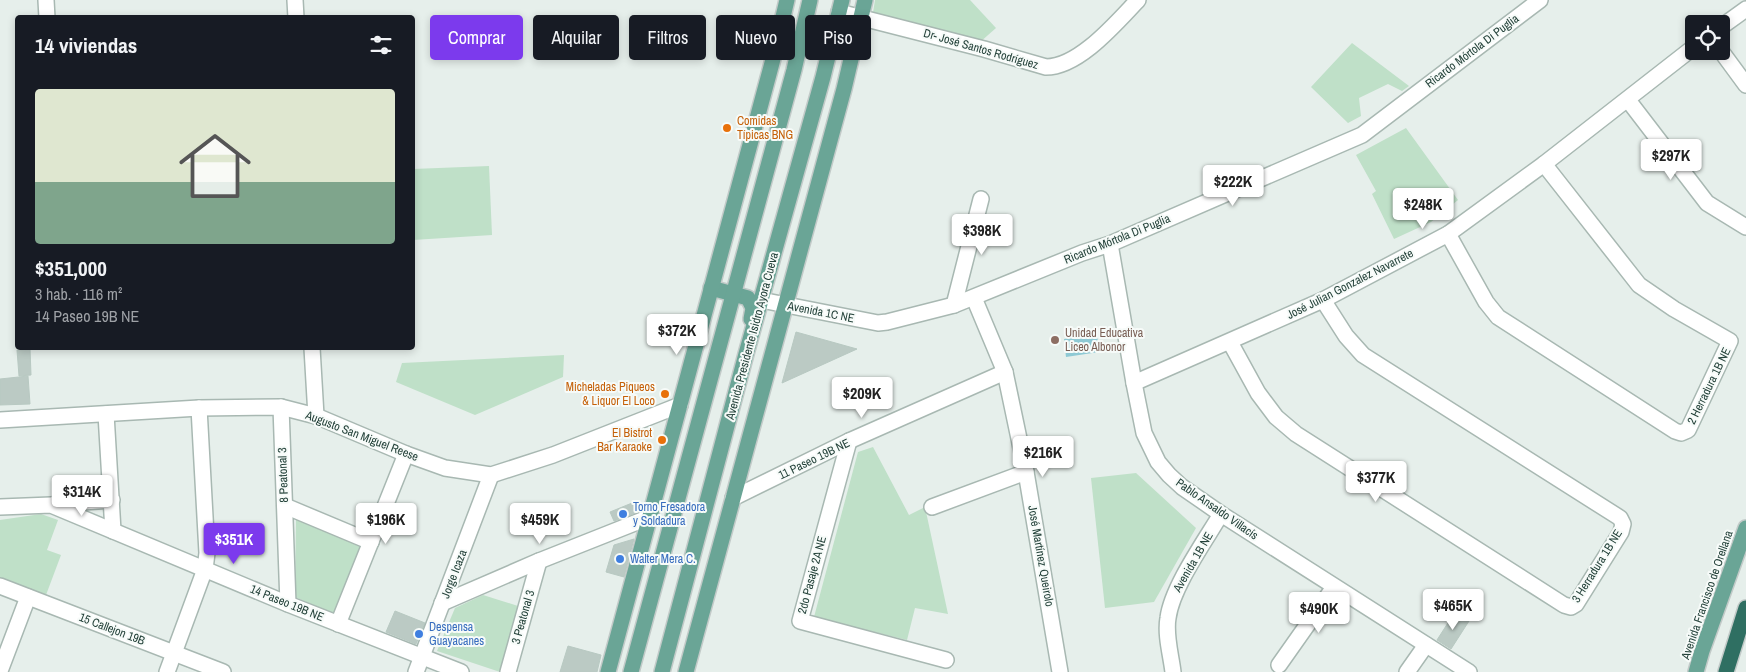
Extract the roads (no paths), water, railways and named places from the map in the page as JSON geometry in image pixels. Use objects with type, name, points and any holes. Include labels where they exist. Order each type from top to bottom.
[{"type":"highway","points":[[1726,672],[1746,608]]},
{"type":"main road","points":[[608,672],[772,63],[787,0]]},
{"type":"main road","points":[[631,672],[794,70],[810,0]]},
{"type":"main road","name":"Avenida Presidente Isidro Ayora Cueva","points":[[861,15],[865,0]]},
{"type":"main road","name":"Avenida Presidente Isidro Ayora Cueva","points":[[662,672],[746,354],[823,77],[840,6]]},
{"type":"main road","name":"Avenida Presidente Isidro Ayora Cueva","points":[[686,672],[851,60]]},
{"type":"main road","points":[[712,288],[748,298],[753,308],[745,344],[746,354]]},
{"type":"main road","name":"Avenida Francisco de Orellana","points":[[1696,672],[1746,528]]},
{"type":"street","points":[[46,0],[47,15]]},
{"type":"street","points":[[296,0],[296,15]]},
{"type":"street","name":"Dr- José Santos Rodríguez","points":[[871,20],[1046,68],[1074,59],[1111,28],[1138,0]]},
{"type":"street","name":"Ricardo Mórtola Di Puglia","points":[[882,323],[954,306],[1082,253],[1110,244],[1362,135],[1538,0]]},
{"type":"street","name":"Dr- José Santos Rodríguez","points":[[840,6],[857,15]]},
{"type":"street","points":[[1730,21],[1746,9]]},
{"type":"street","name":"José Julian Gonzalez Navarrete","points":[[1134,383],[1323,300],[1448,234],[1544,164],[1685,55]]},
{"type":"street","points":[[1728,60],[1746,85]]},
{"type":"street","points":[[1628,100],[1707,203],[1746,227]]},
{"type":"street","name":"2 Herradura 1B NE","points":[[1448,234],[1486,302],[1498,317],[1675,431],[1681,433],[1688,430],[1730,341],[1674,309],[1639,284],[1544,164]]},
{"type":"street","points":[[954,306],[981,199]]},
{"type":"street","name":"Pablo Ansaldo Villacís","points":[[1110,244],[1144,434],[1158,462],[1182,487],[1221,514],[1469,672]]},
{"type":"street","name":"José Martínez Queirolo","points":[[974,298],[1005,372],[1026,472],[1060,672]]},
{"type":"street","name":"Avenida 1C NE","points":[[761,300],[882,323]]},
{"type":"street","name":"3 Herradura 1B NE","points":[[1230,342],[1258,393],[1276,417],[1296,434],[1564,604],[1571,607],[1576,604],[1622,532],[1623,524],[1620,518],[1363,355],[1346,336],[1323,300]]},
{"type":"street","points":[[312,350],[316,416]]},
{"type":"street","name":"11 Paseo 19B NE","points":[[733,498],[849,441],[1005,372]]},
{"type":"street","name":"Augusto San Miguel Reese","points":[[0,420],[199,408],[281,407],[316,416],[406,454],[445,468],[491,475],[552,455],[680,405]]},
{"type":"street","name":"8 Peatonal 3","points":[[281,407],[288,604]]},
{"type":"street","points":[[167,672],[205,569],[207,552],[199,408]]},
{"type":"street","points":[[106,414],[113,531]]},
{"type":"street","name":"2do Pasaje 2A NE","points":[[849,441],[800,621],[946,660]]},
{"type":"street","points":[[338,624],[406,454]]},
{"type":"street","points":[[932,507],[1026,472]]},
{"type":"street","name":"Jorge Icaza","points":[[416,672],[491,475]]},
{"type":"street","points":[[51,505],[112,500]]},
{"type":"street","name":"14 Paseo 19B NE","points":[[0,507],[51,505],[288,604],[461,672]]},
{"type":"street","points":[[285,506],[371,542]]},
{"type":"street","name":"Avenida 1B NE","points":[[1173,672],[1168,635],[1169,609],[1178,586],[1221,514]]},
{"type":"street","points":[[442,603],[539,561],[650,517]]},
{"type":"street","name":"3 Peatonal 3","points":[[508,672],[539,561]]},
{"type":"street","name":"15 Callejon 19B","points":[[0,586],[223,672]]},
{"type":"street","points":[[1279,665],[1334,587]]},
{"type":"street","points":[[0,671],[28,597]]},
{"type":"street","points":[[1406,672],[1426,645]]},
{"type":"water","points":[[1097,334],[1099,352],[1066,357],[1064,339]]},
{"type":"place","name":"Comidas Típicas BNG","points":[[727,128]]},
{"type":"place","name":"Unidad Educativa Liceo Albonor","points":[[1055,340]]},
{"type":"place","name":"Micheladas Piqueos & Liquor El Loco","points":[[665,394]]},
{"type":"place","name":"El Bistrot Bar Karaoke","points":[[662,440]]},
{"type":"place","name":"Torno Fresadora y Soldadura","points":[[623,514]]},
{"type":"place","name":"Walter Mera C.","points":[[620,559]]},
{"type":"place","name":"Despensa Guayacanes","points":[[419,634]]}]
